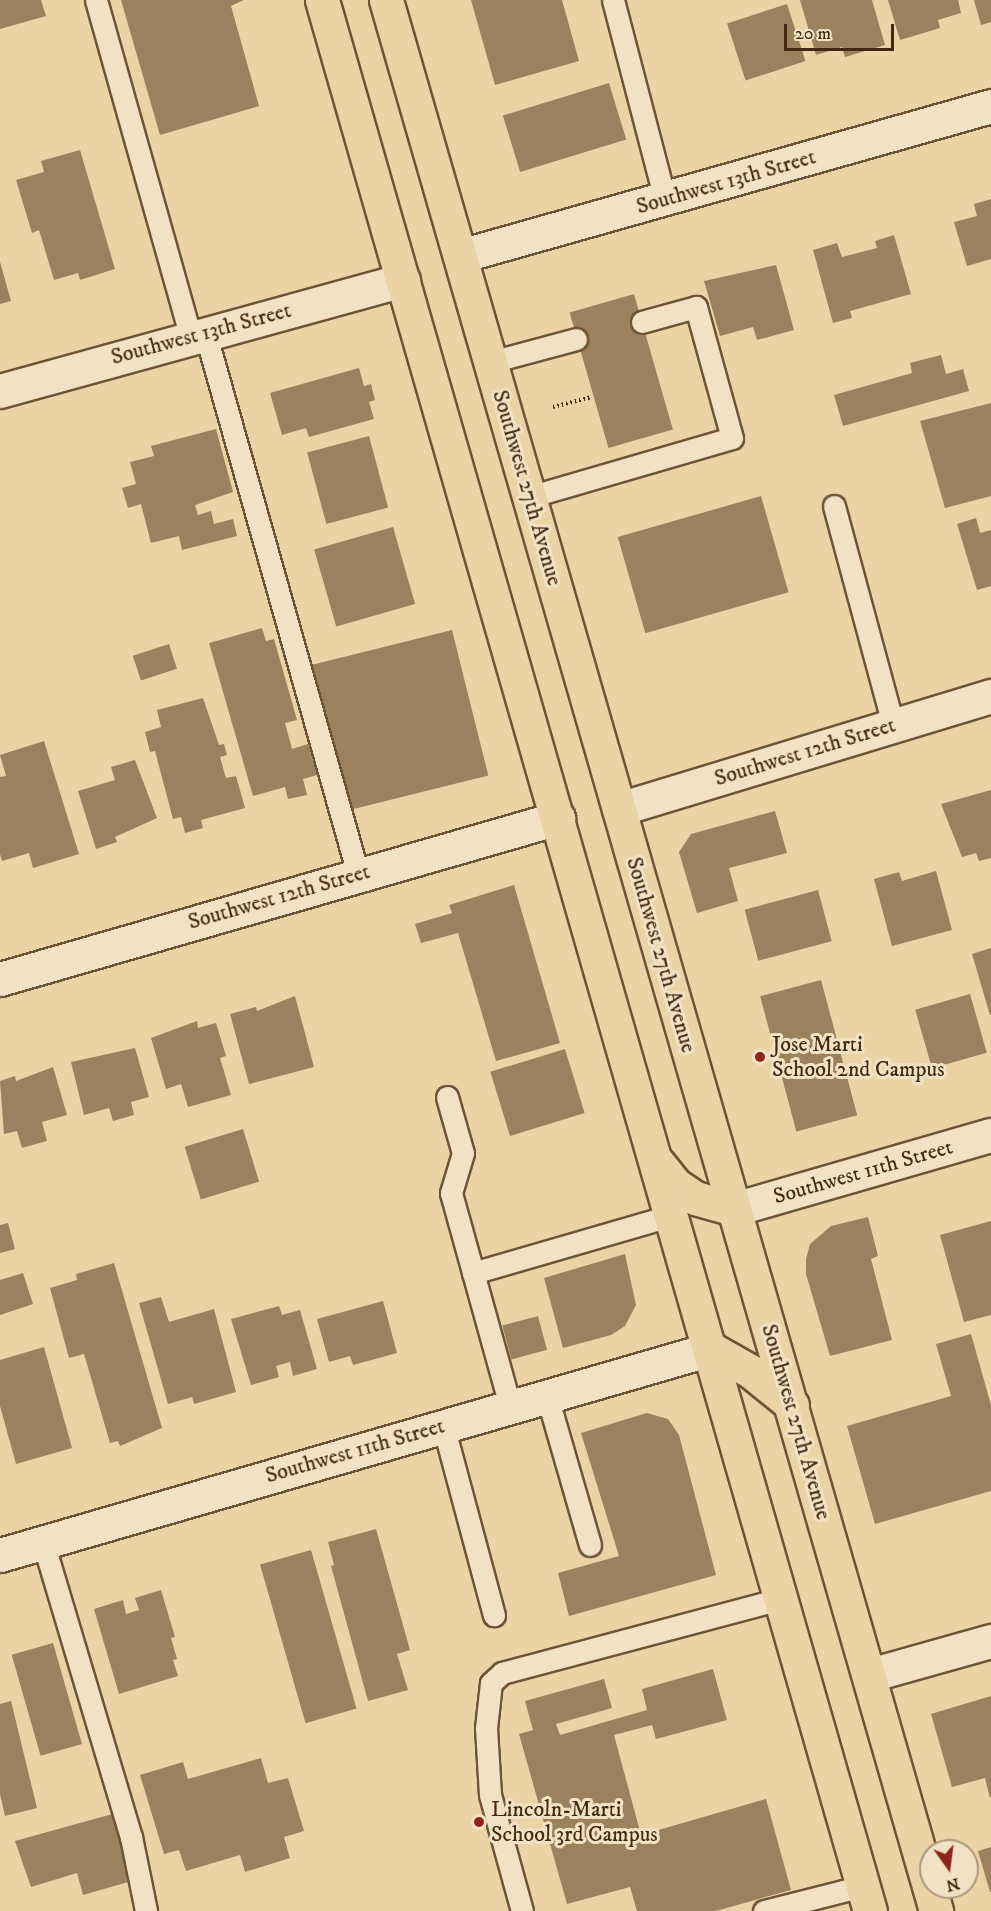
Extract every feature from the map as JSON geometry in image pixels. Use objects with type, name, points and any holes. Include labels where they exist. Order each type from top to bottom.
[{"type":"highway","points":[[322,0],[711,1349],[866,1899]]},
{"type":"highway","name":"Southwest 27th Avenue","points":[[386,0],[870,1675],[936,1911]]},
{"type":"highway","points":[[655,1159],[676,1185],[695,1198],[734,1209]]},
{"type":"highway","points":[[711,1349],[750,1371],[792,1405]]},
{"type":"street","name":"Southwest 13th Street","points":[[460,256],[991,106]]},
{"type":"street","name":"Southwest 13th Street","points":[[0,391],[198,333],[403,280]]},
{"type":"street","name":"Southwest 12th Street","points":[[619,809],[991,696]]},
{"type":"street","name":"Southwest 12th Street","points":[[0,979],[558,818]]},
{"type":"street","name":"Southwest 11th Street","points":[[734,1209],[991,1135]]},
{"type":"street","name":"Southwest 11th Street","points":[[0,1555],[711,1349]]},
{"type":"street","points":[[870,1675],[991,1641]]},
{"type":"lane","points":[[96,0],[198,333],[358,874]]},
{"type":"lane","points":[[613,0],[665,199]]},
{"type":"lane","points":[[529,497],[732,438],[696,307],[642,322]]},
{"type":"lane","points":[[491,362],[576,339]]},
{"type":"lane","points":[[834,506],[893,724]]},
{"type":"lane","points":[[447,1097],[463,1153],[450,1193],[510,1406]]},
{"type":"lane","points":[[473,1273],[672,1215]]},
{"type":"lane","points":[[547,1396],[590,1545]]},
{"type":"lane","points":[[443,1425],[494,1615]]},
{"type":"lane","points":[[44,1542],[131,1838],[146,1911]]},
{"type":"lane","points":[[522,1911],[490,1796],[486,1728],[491,1683],[502,1673],[781,1599]]},
{"type":"lane","points":[[764,1911],[866,1899]]},
{"type":"path","points":[[553,407],[592,397]]},
{"type":"building","points":[[0,0],[41,0],[46,16],[0,29]]},
{"type":"building","points":[[121,0],[244,0],[231,6],[259,106],[160,135]]},
{"type":"building","points":[[471,0],[562,0],[579,61],[495,85]]},
{"type":"building","points":[[800,0],[872,0],[885,45],[845,57],[842,47],[816,55]]},
{"type":"building","points":[[888,0],[958,0],[961,13],[938,20],[940,28],[900,40]]},
{"type":"building","points":[[974,0],[991,0],[991,22],[981,25]]},
{"type":"building","points":[[787,4],[806,61],[746,81],[727,23]]},
{"type":"building","points":[[609,83],[626,139],[520,172],[503,115]]},
{"type":"building","points":[[80,150],[115,269],[80,280],[78,273],[54,280],[39,230],[32,233],[16,180],[44,172],[41,161]]},
{"type":"building","points":[[991,199],[991,259],[967,266],[954,222],[977,216],[974,204]]},
{"type":"building","points":[[894,235],[911,294],[850,311],[852,318],[833,323],[813,250],[837,243],[842,257],[877,248],[875,241]]},
{"type":"building","points":[[0,262],[11,301],[0,304]]},
{"type":"building","points":[[776,265],[794,330],[757,340],[753,327],[720,336],[704,281]]},
{"type":"building","points":[[634,294],[673,430],[608,448],[570,312]]},
{"type":"building","points":[[941,355],[946,374],[963,369],[969,391],[843,426],[834,395],[912,373],[910,363]]},
{"type":"building","points":[[359,368],[364,386],[371,384],[375,400],[369,402],[374,419],[309,437],[306,428],[282,435],[270,393]]},
{"type":"building","points":[[991,403],[991,496],[945,508],[920,421]]},
{"type":"building","points":[[216,429],[233,492],[195,505],[198,515],[211,511],[214,524],[233,519],[237,536],[182,550],[179,536],[151,543],[141,504],[128,508],[122,488],[136,484],[130,462],[154,456],[151,446]]},
{"type":"building","points":[[369,436],[388,507],[326,524],[307,453]]},
{"type":"building","points":[[761,496],[789,592],[645,633],[618,537]]},
{"type":"building","points":[[976,518],[980,533],[991,530],[991,586],[977,590],[957,524]]},
{"type":"building","points":[[393,527],[415,604],[336,627],[314,550]]},
{"type":"building","points":[[262,628],[266,641],[274,639],[297,720],[285,723],[292,749],[308,744],[317,775],[303,779],[307,795],[288,799],[285,787],[253,796],[209,643]]},
{"type":"building","points":[[452,630],[488,776],[348,811],[311,665]]},
{"type":"building","points":[[169,644],[177,669],[141,680],[133,656]]},
{"type":"building","points":[[203,698],[219,745],[224,744],[227,755],[220,757],[226,778],[236,776],[245,808],[201,820],[203,828],[185,833],[181,817],[173,819],[155,751],[150,752],[145,732],[161,727],[157,710]]},
{"type":"building","points":[[44,741],[79,854],[33,868],[29,853],[2,861],[0,854],[0,777],[6,776],[0,755]]},
{"type":"building","points":[[135,760],[157,818],[115,837],[117,842],[96,849],[78,791],[115,780],[111,767]]},
{"type":"building","points":[[991,790],[991,858],[979,861],[976,853],[962,857],[941,804]]},
{"type":"building","points":[[775,811],[787,853],[729,868],[738,901],[697,913],[679,852],[691,834]]},
{"type":"building","points":[[936,871],[952,930],[892,946],[874,879],[899,872],[902,881]]},
{"type":"building","points":[[514,885],[560,1043],[496,1061],[458,933],[421,943],[415,924],[452,913],[449,905]]},
{"type":"building","points":[[818,890],[832,941],[758,961],[745,910]]},
{"type":"building","points":[[991,948],[991,1015],[990,1015],[972,954]]},
{"type":"building","points":[[821,980],[857,1115],[796,1132],[760,996]]},
{"type":"building","points":[[970,994],[987,1053],[932,1068],[915,1010]]},
{"type":"building","points":[[295,996],[314,1067],[249,1084],[230,1014],[256,1007],[257,1011]]},
{"type":"building","points":[[197,1021],[198,1028],[216,1023],[226,1056],[220,1058],[231,1095],[188,1107],[181,1084],[166,1089],[151,1038]]},
{"type":"building","points":[[135,1048],[149,1097],[131,1102],[134,1115],[113,1121],[109,1108],[84,1115],[71,1062]]},
{"type":"building","points":[[565,1049],[585,1113],[510,1136],[490,1072]]},
{"type":"building","points":[[53,1067],[67,1115],[42,1122],[47,1141],[22,1148],[17,1131],[4,1134],[0,1081],[15,1076],[16,1081]]},
{"type":"building","points":[[243,1129],[259,1182],[201,1199],[185,1147]]},
{"type":"building","points":[[868,1217],[878,1256],[871,1259],[892,1340],[830,1356],[806,1274],[806,1259],[810,1244],[831,1226]]},
{"type":"building","points":[[991,1221],[991,1315],[964,1322],[940,1235]]},
{"type":"building","points":[[8,1223],[15,1249],[0,1253],[0,1225]]},
{"type":"building","points":[[625,1254],[636,1305],[625,1326],[611,1335],[563,1348],[544,1278]]},
{"type":"building","points":[[114,1263],[162,1428],[120,1446],[118,1441],[110,1443],[84,1354],[69,1358],[50,1288],[77,1280],[76,1274]]},
{"type":"building","points":[[23,1273],[33,1304],[0,1315],[0,1280]]},
{"type":"building","points":[[161,1297],[169,1322],[214,1309],[236,1392],[194,1404],[192,1397],[168,1404],[139,1303]]},
{"type":"building","points":[[383,1301],[397,1353],[353,1365],[350,1356],[329,1362],[317,1319]]},
{"type":"building","points":[[279,1306],[282,1315],[300,1310],[317,1369],[293,1376],[290,1362],[276,1366],[279,1377],[251,1385],[231,1319]]},
{"type":"building","points":[[538,1316],[547,1350],[511,1359],[502,1326]]},
{"type":"building","points":[[971,1334],[991,1405],[991,1491],[875,1524],[847,1426],[951,1396],[936,1344]]},
{"type":"building","points":[[44,1347],[72,1448],[16,1464],[0,1406],[0,1360]]},
{"type":"building","points":[[647,1413],[668,1419],[679,1435],[716,1575],[569,1616],[558,1573],[619,1556],[581,1433]]},
{"type":"building","points":[[376,1529],[410,1650],[397,1654],[408,1690],[368,1701],[331,1566],[334,1565],[328,1542]]},
{"type":"building","points":[[311,1550],[356,1709],[306,1723],[260,1565]]},
{"type":"building","points":[[161,1590],[175,1637],[171,1638],[177,1659],[173,1660],[178,1676],[119,1694],[94,1609],[123,1600],[126,1614],[139,1610],[135,1598]]},
{"type":"building","points":[[53,1643],[82,1744],[41,1756],[12,1655]]},
{"type":"building","points":[[713,1669],[727,1720],[656,1739],[652,1725],[614,1735],[641,1835],[766,1799],[791,1890],[716,1911],[637,1911],[630,1887],[567,1904],[519,1734],[533,1730],[525,1701],[604,1679],[612,1708],[556,1724],[560,1735],[647,1710],[642,1689]]},
{"type":"building","points":[[991,1696],[990,1798],[985,1778],[952,1787],[931,1714]]},
{"type":"building","points":[[11,1701],[37,1808],[5,1816],[0,1794],[0,1704]]},
{"type":"building","points":[[261,1758],[268,1783],[288,1778],[304,1831],[284,1837],[290,1858],[245,1872],[240,1855],[186,1871],[179,1850],[164,1854],[140,1775],[183,1762],[188,1779]]},
{"type":"building","points":[[116,1813],[135,1880],[83,1895],[77,1873],[31,1887],[15,1841]]},
{"type":"building","points":[[991,1847],[991,1892],[979,1854],[979,1851]]},
{"type":"place","name":"Jose Marti School 2nd Campus","points":[[760,1057]]},
{"type":"place","name":"Lincoln-Marti School 3rd Campus","points":[[479,1822]]}]
